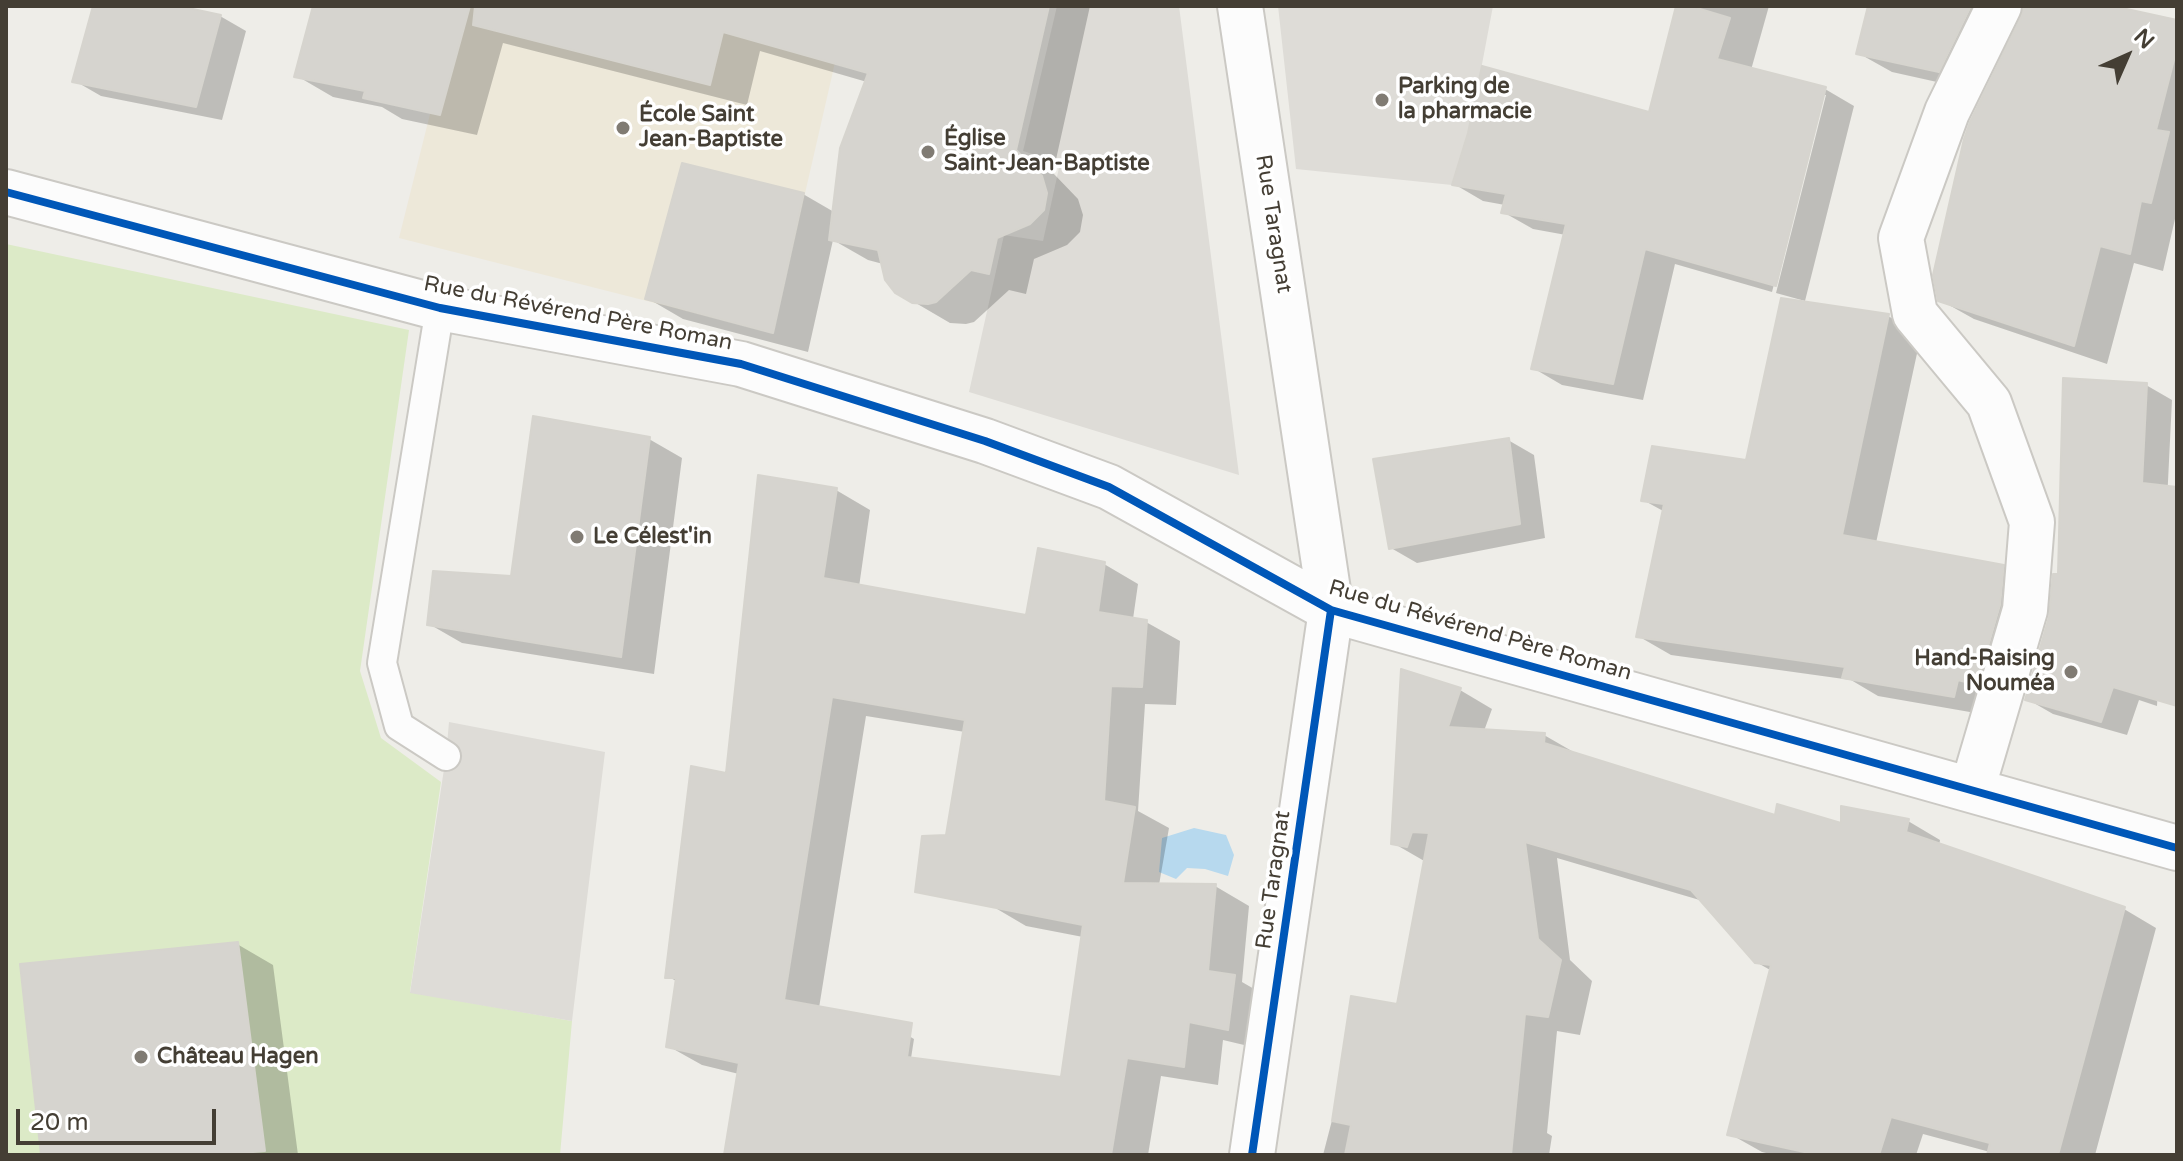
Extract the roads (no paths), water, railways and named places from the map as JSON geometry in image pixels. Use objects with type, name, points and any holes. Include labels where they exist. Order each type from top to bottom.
[{"type":"street","name":"Rue Taragnat","points":[[1240,6],[1331,610],[1252,1155]]},
{"type":"street","points":[[1972,790],[2025,610],[2032,522],[1989,403],[1915,314],[1901,238],[1947,112],[1999,6]]},
{"type":"street","name":"Rue du Révérend Père Roman","points":[[6,192],[440,308],[741,364],[985,441],[1109,487],[1331,610],[2177,848]]},
{"type":"lane","points":[[440,308],[382,663],[399,726],[446,756]]},
{"type":"water","points":[[1194,828],[1226,835],[1234,855],[1228,876],[1205,869],[1187,868],[1176,879],[1159,872],[1162,838]]},
{"type":"place","name":"Parking de la pharmacie","points":[[1382,100]]},
{"type":"place","name":"École Saint Jean-Baptiste","points":[[623,128]]},
{"type":"place","name":"Église Saint-Jean-Baptiste","points":[[928,152]]},
{"type":"place","name":"Le Célest'in","points":[[577,537]]},
{"type":"place","name":"Hand-Raising Nouméa","points":[[2071,672]]},
{"type":"place","name":"Château Hagen","points":[[141,1057]]}]
